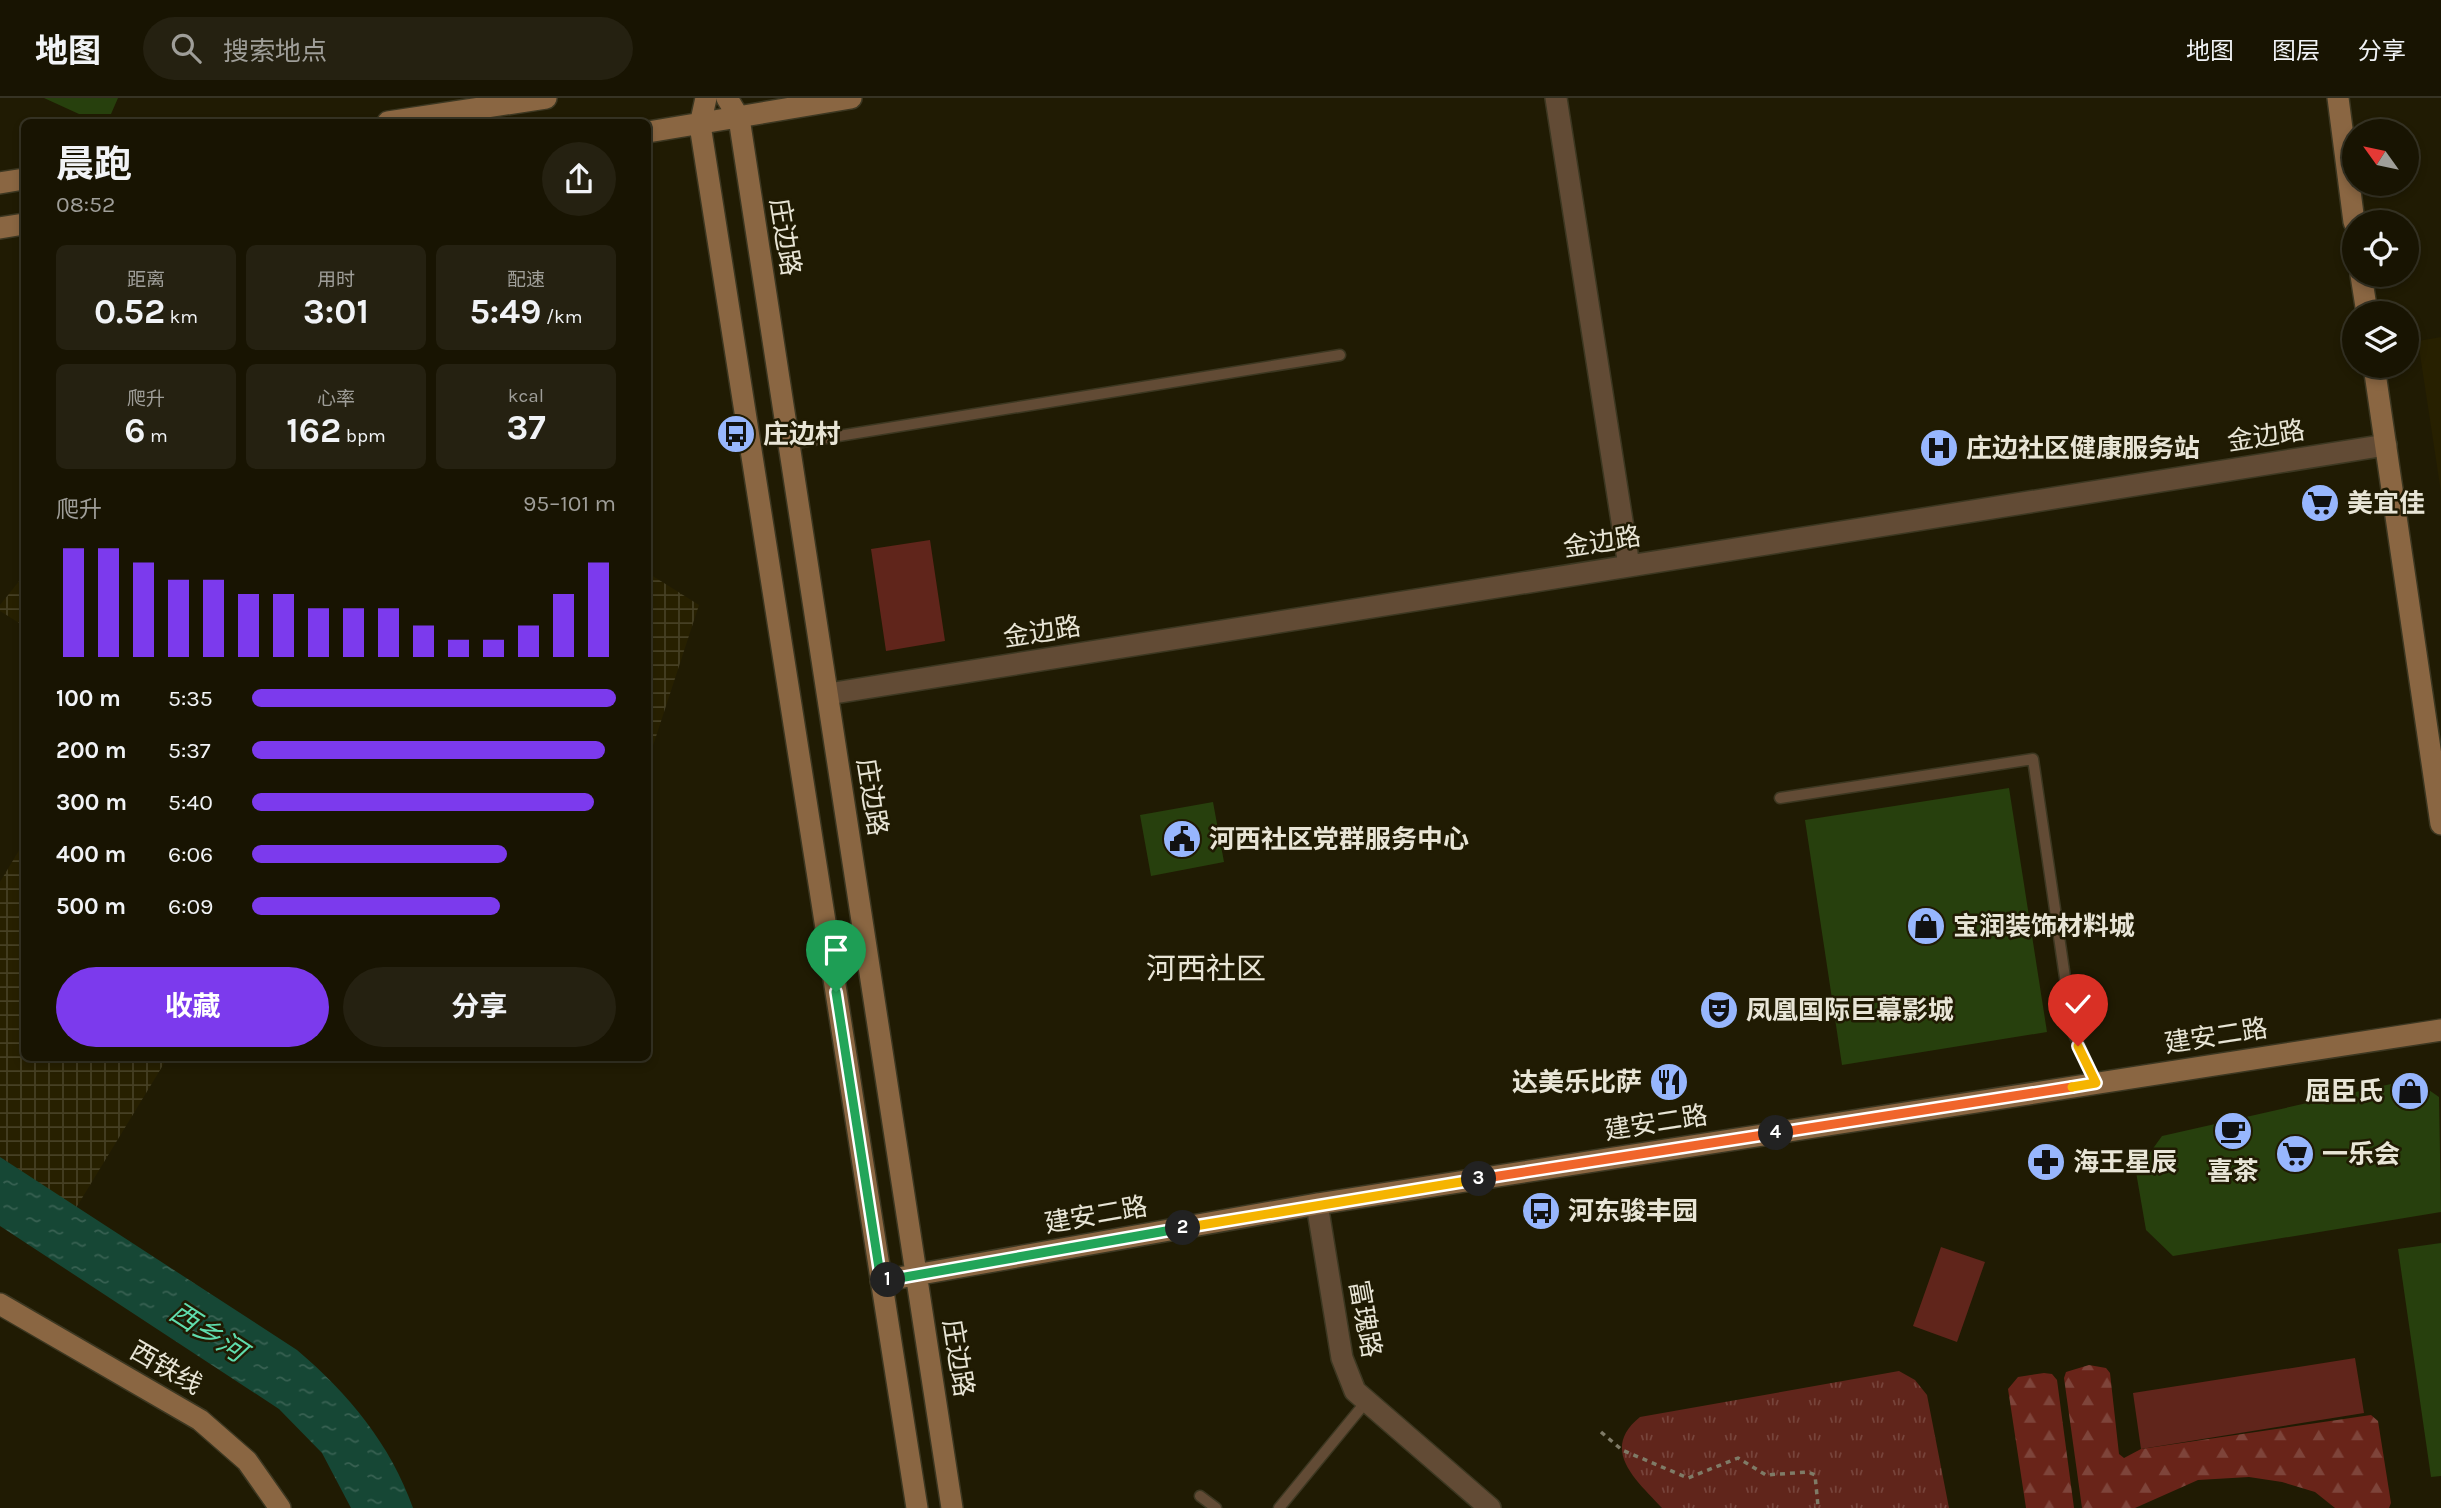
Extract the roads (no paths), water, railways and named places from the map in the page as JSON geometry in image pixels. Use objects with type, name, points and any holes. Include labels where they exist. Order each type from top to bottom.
[{"type":"main road","points":[[408,119],[546,98]]},
{"type":"main road","points":[[706,98],[700,125],[917,1508]]},
{"type":"main road","name":"庄边路","points":[[727,98],[738,118],[952,1508]]},
{"type":"main road","points":[[651,132],[851,98]]},
{"type":"main road","points":[[2338,98],[2352,210]]},
{"type":"main road","points":[[0,183],[21,180]]},
{"type":"main road","points":[[0,228],[21,224]]},
{"type":"main road","points":[[2376,378],[2441,824]]},
{"type":"main road","name":"建安二路","points":[[881,1281],[1317,1204],[2441,1030]]},
{"type":"main road","name":"西铁线","points":[[0,1304],[200,1420],[247,1461],[280,1508]]},
{"type":"street","points":[[1556,98],[1629,566]]},
{"type":"street","name":"金边路","points":[[828,694],[2386,445]]},
{"type":"street","name":"富瑰路","points":[[1317,1204],[1342,1358],[1355,1391],[1365,1403],[1490,1508]]},
{"type":"lane","points":[[789,444],[1340,355]]},
{"type":"lane","points":[[1780,798],[2033,759],[2073,1032],[2096,1083]]},
{"type":"lane","points":[[1279,1508],[1365,1403]]},
{"type":"lane","points":[[1200,1496],[1216,1508]]},
{"type":"water","name":"西乡河","points":[[0,1157],[297,1350],[334,1384],[366,1422],[393,1463],[413,1508],[351,1508],[322,1453],[279,1409],[0,1226]]},
{"type":"place","name":"庄边村","points":[[736,434]]},
{"type":"place","name":"庄边社区健康服务站","points":[[1939,448]]},
{"type":"place","name":"美宜佳","points":[[2320,503]]},
{"type":"place","name":"河西社区党群服务中心","points":[[1182,839]]},
{"type":"place","name":"宝润装饰材料城","points":[[1926,926]]},
{"type":"place","name":"凤凰国际巨幕影城","points":[[1719,1010]]},
{"type":"place","name":"达美乐比萨","points":[[1669,1082]]},
{"type":"place","name":"屈臣氏","points":[[2410,1091]]},
{"type":"place","name":"喜茶","points":[[2233,1131]]},
{"type":"place","name":"一乐会","points":[[2295,1154]]},
{"type":"place","name":"海王星辰","points":[[2046,1162]]},
{"type":"place","name":"河东骏丰园","points":[[1541,1211]]},
{"type":"district","name":"河西社区","points":[[1206,969]]}]
